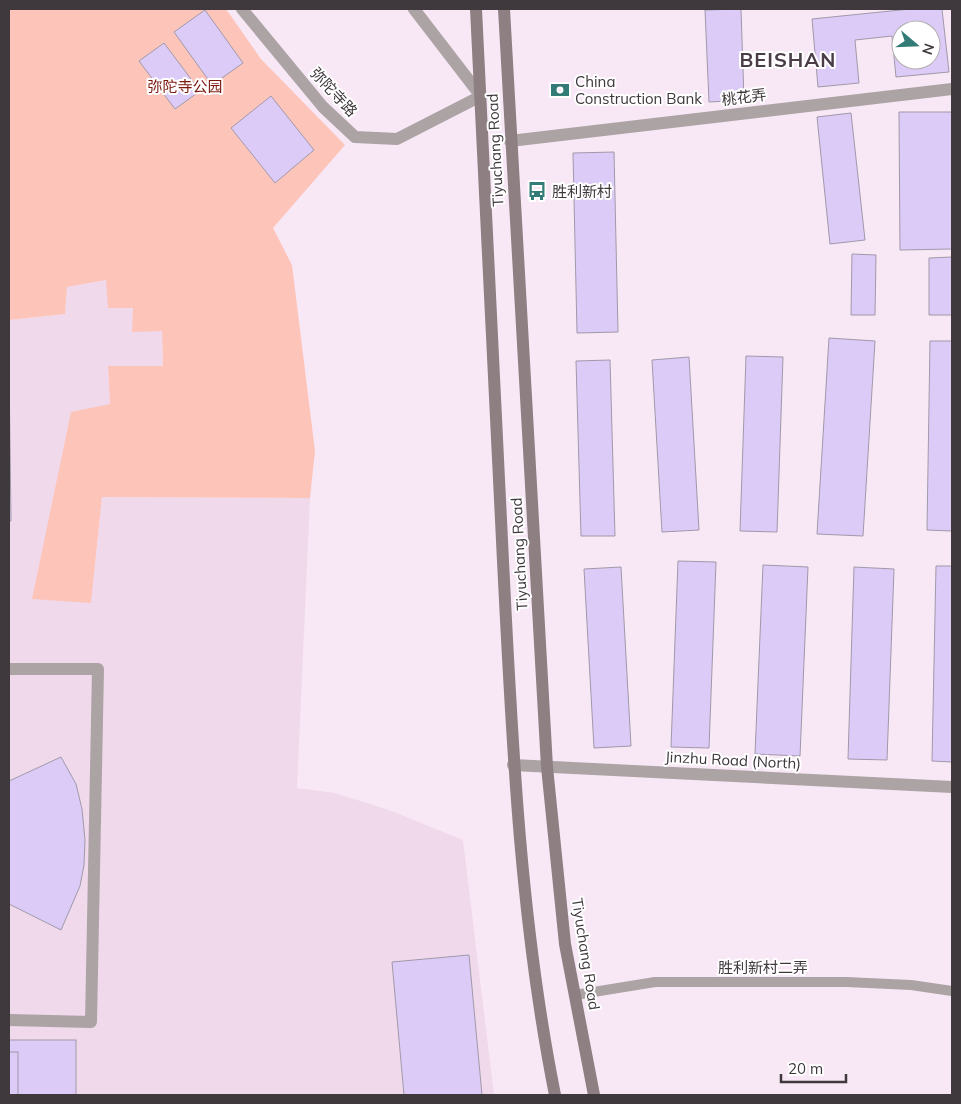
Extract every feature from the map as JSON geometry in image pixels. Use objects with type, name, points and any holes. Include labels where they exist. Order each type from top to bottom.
[{"type":"main road","name":"Tiyuchang Road","points":[[476,9],[513,765],[528,918],[544,1045],[555,1095]]},
{"type":"main road","name":"Tiyuchang Road","points":[[504,9],[547,767],[565,944],[594,1095]]},
{"type":"street","name":"弥陀寺路","points":[[242,9],[322,107],[355,136],[397,139],[481,96]]},
{"type":"street","points":[[414,9],[481,96]]},
{"type":"street","name":"桃花弄","points":[[510,141],[952,89]]},
{"type":"street","points":[[9,669],[98,669],[91,1022],[9,1020]]},
{"type":"street","name":"Jinzhu Road (North)","points":[[513,765],[952,787]]},
{"type":"lane","name":"胜利新村二弄","points":[[575,995],[655,982],[846,982],[911,985],[952,991]]},
{"type":"shaded area","points":[[106,280],[133,308],[162,331],[163,366],[108,366],[110,404],[91,603],[102,497],[310,498],[297,788],[335,793],[389,810],[463,840],[494,1095],[9,1095],[9,320],[65,314],[67,287]]},
{"type":"green space","name":"弥陀寺公园","points":[[9,9],[226,9],[261,59],[345,145],[273,228],[292,265],[315,451],[310,498],[102,497],[91,603],[32,599],[71,412],[110,404],[108,366],[163,366],[162,331],[132,332],[133,308],[108,308],[106,280],[67,287],[65,314],[9,320]]},
{"type":"building","points":[[741,9],[744,100],[709,102],[705,10]]},
{"type":"building","points":[[910,9],[942,9],[949,72],[896,77],[895,70],[941,70],[941,20],[891,20],[891,36],[855,40],[859,83],[818,87],[812,19]]},
{"type":"building","points":[[205,10],[243,63],[212,85],[174,32]]},
{"type":"building","points":[[164,43],[200,91],[175,109],[139,61]]},
{"type":"building","points":[[271,96],[314,150],[275,183],[231,128]]},
{"type":"building","points":[[899,112],[952,112],[952,249],[900,250]]},
{"type":"building","points":[[851,113],[865,240],[830,244],[817,117]]},
{"type":"building","points":[[614,152],[618,332],[577,333],[573,153]]},
{"type":"building","points":[[852,254],[876,255],[875,315],[851,315]]},
{"type":"building","points":[[952,257],[952,315],[929,315],[929,258]]},
{"type":"building","points":[[829,338],[875,341],[863,536],[817,534]]},
{"type":"building","points":[[930,341],[952,341],[952,531],[927,530]]},
{"type":"building","points":[[746,356],[783,357],[777,532],[740,531]]},
{"type":"building","points":[[689,357],[699,530],[662,532],[652,360]]},
{"type":"building","points":[[610,360],[615,536],[581,536],[576,361]]},
{"type":"building","points":[[9,367],[11,521],[9,521]]},
{"type":"building","points":[[678,561],[716,562],[709,748],[671,747]]},
{"type":"building","points":[[763,565],[808,567],[800,756],[755,754]]},
{"type":"building","points":[[936,566],[952,566],[952,762],[932,761]]},
{"type":"building","points":[[621,567],[631,746],[594,748],[584,569]]},
{"type":"building","points":[[854,567],[894,569],[887,760],[848,759]]},
{"type":"building","points":[[61,757],[76,784],[82,809],[85,840],[84,865],[80,886],[61,930],[9,904],[9,781]]},
{"type":"building","points":[[469,955],[482,1095],[404,1095],[392,962]]},
{"type":"building","points":[[9,1040],[76,1040],[76,1095],[9,1095]]},
{"type":"building","points":[[9,1052],[18,1052],[18,1095],[9,1095]]},
{"type":"place","name":"China Construction Bank","points":[[560,90]]},
{"type":"place","name":"胜利新村","points":[[537,191]]},
{"type":"district","name":"BEISHAN","points":[[788,59]]}]
